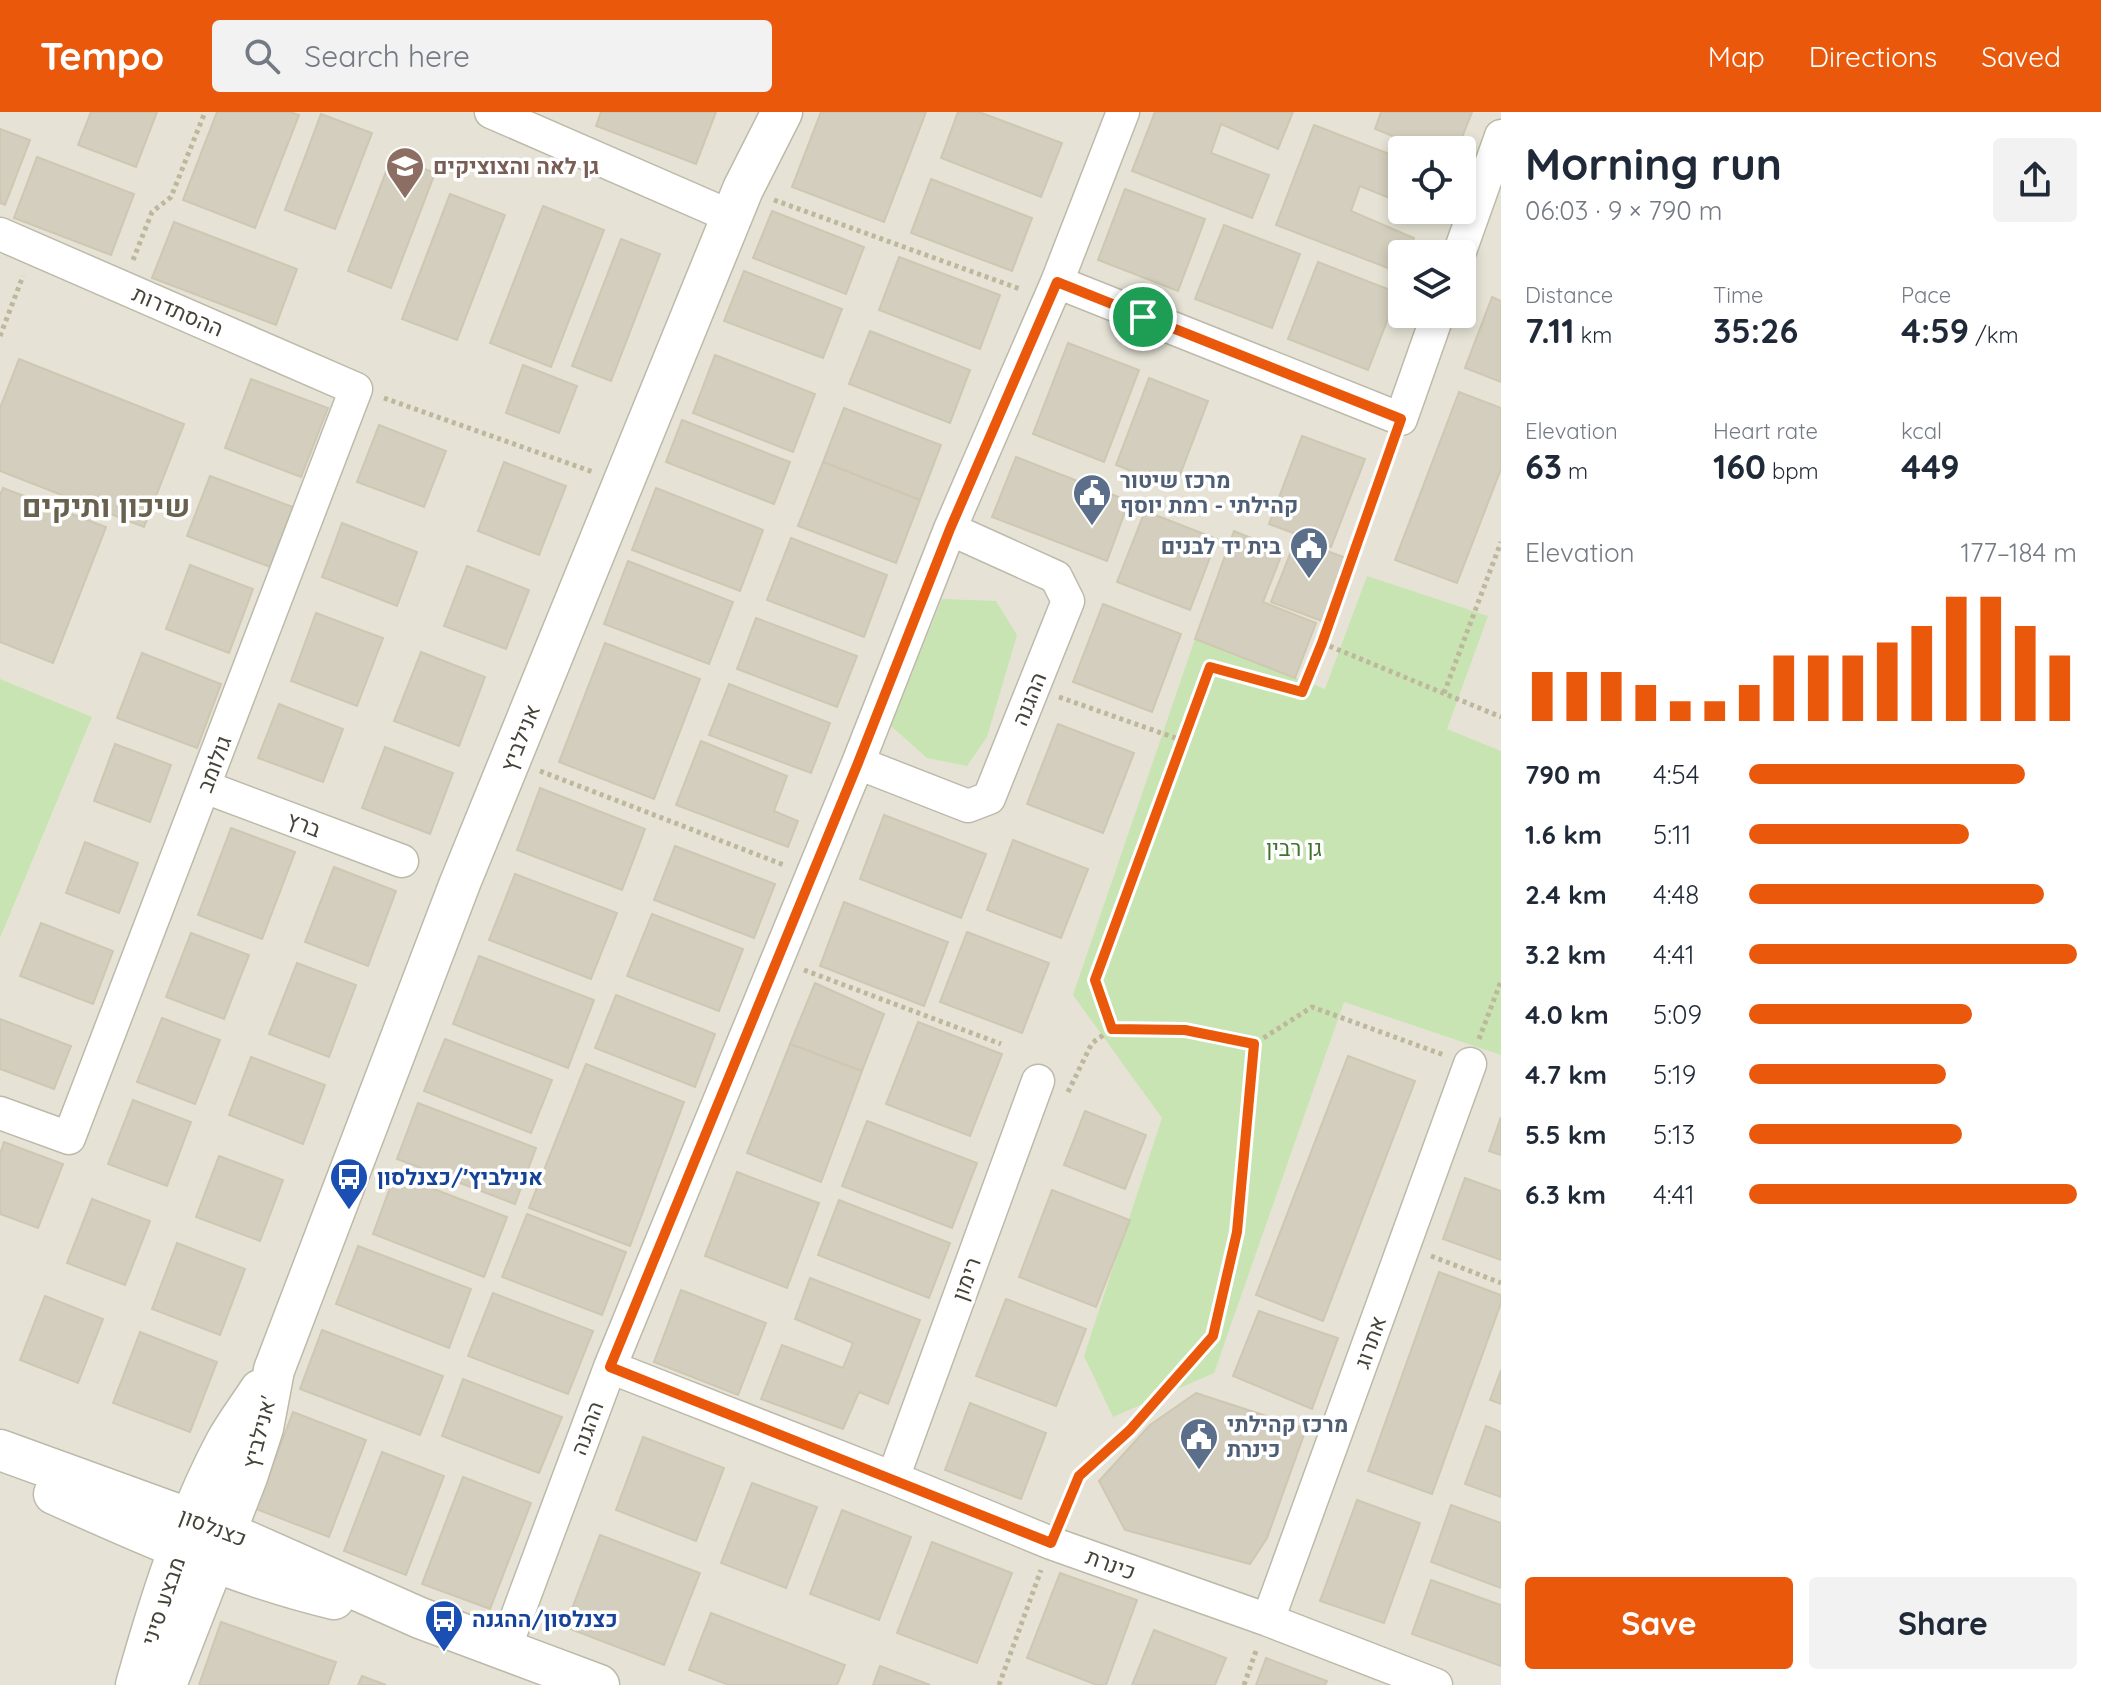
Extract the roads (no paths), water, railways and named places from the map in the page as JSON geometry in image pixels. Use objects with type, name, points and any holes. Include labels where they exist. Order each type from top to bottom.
[{"type":"street","points":[[491,112],[738,203]]},
{"type":"street","name":"אנילביץ","points":[[274,1370],[460,883],[738,203],[782,112]]},
{"type":"street","name":"ההגנה","points":[[504,1651],[610,1367],[858,763],[950,529],[1053,291],[1123,112]]},
{"type":"street","points":[[1464,240],[1501,136]]},
{"type":"street","name":"ההסתדרות","points":[[0,234],[356,389]]},
{"type":"street","points":[[1053,291],[1401,419],[1433,328]]},
{"type":"street","name":"גולומב","points":[[0,1113],[69,1138],[356,389]]},
{"type":"street","name":"ההגנה","points":[[858,763],[968,806],[989,798],[1068,601],[1056,577],[950,529]]},
{"type":"street","name":"ברץ","points":[[205,787],[402,861]]},
{"type":"street","name":"אתרוג","points":[[1268,1620],[1470,1064]]},
{"type":"street","name":"רימון","points":[[893,1478],[1038,1081]]},
{"type":"street","name":"כינרת","points":[[610,1367],[1051,1543],[1268,1620],[1436,1685]]},
{"type":"street","name":"אנילביץ'","points":[[204,1540],[263,1428],[274,1370]]},
{"type":"street","name":"כצנלסון","points":[[0,1450],[204,1540],[271,1583],[420,1618],[599,1685]]},
{"type":"street","name":"כצנלסון","points":[[0,1467],[204,1540]]},
{"type":"street","name":"מבצע סיני","points":[[136,1685],[151,1634],[204,1540]]},
{"type":"street","name":"מבצע סיני","points":[[166,1685],[204,1540]]},
{"type":"place","name":"גן לאה והצוציקים","points":[[405,200]]},
{"type":"place","name":"מרכז שיטור קהילתי - רמת יוסף","points":[[1092,527]]},
{"type":"place","name":"בית יד לבנים","points":[[1309,580]]},
{"type":"place","name":"אנילביץ׳/כצנלסון","points":[[349,1211]]},
{"type":"place","name":"מרכז קהילתי כינרת","points":[[1199,1471]]},
{"type":"place","name":"כצנלסון/ההגנה","points":[[444,1653]]},
{"type":"district","name":"שיכון ותיקים","points":[[106,506]]},
{"type":"park label","name":"גן רבין","points":[[1294,848]]}]
